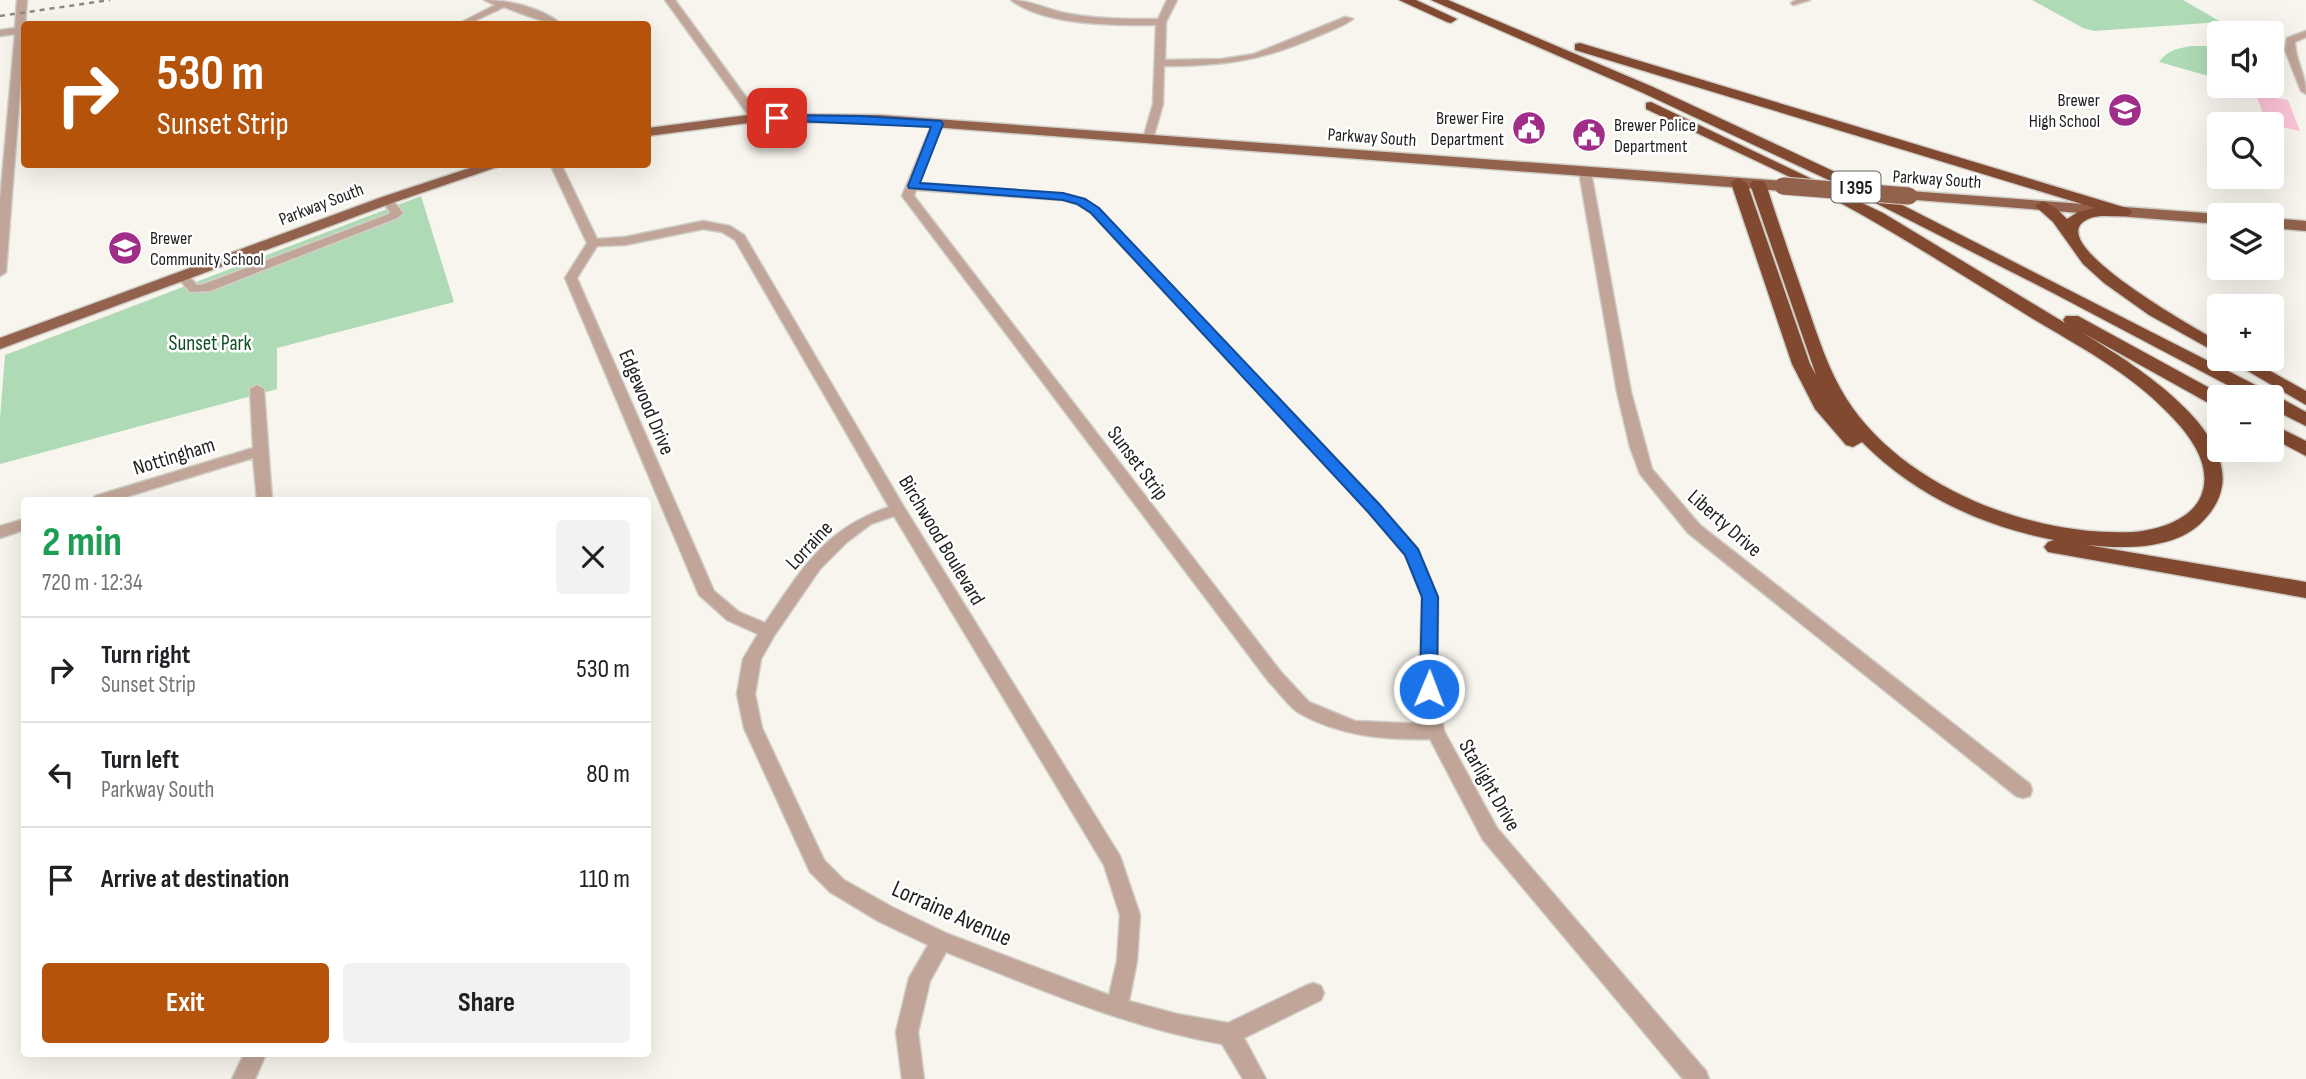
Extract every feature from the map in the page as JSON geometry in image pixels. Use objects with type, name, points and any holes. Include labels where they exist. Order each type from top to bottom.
[{"type":"highway","name":"I 395","points":[[1405,0],[1617,91],[1865,210],[2207,394]]},
{"type":"highway","name":"I 395","points":[[1437,0],[1615,75],[1799,159],[2013,266],[2241,385]]},
{"type":"highway","points":[[1443,0],[1575,45],[2118,211]]},
{"type":"highway","points":[[2008,177],[2033,191],[2038,206],[2058,217],[2087,258],[2116,285],[2207,342]]},
{"type":"highway","points":[[1749,184],[1829,387],[1858,426],[1906,470],[1940,492],[1990,515],[2031,528],[2074,537],[2116,539],[2153,536],[2179,527],[2200,513],[2214,491],[2213,465],[2195,432],[2166,401],[2090,346],[1865,210]]},
{"type":"highway","points":[[1749,184],[1794,346],[1812,389],[1848,437],[1903,483],[1965,518],[2025,540],[2074,551],[2306,590]]},
{"type":"highway","points":[[2071,236],[2070,226],[2073,221],[2088,214],[2118,211]]},
{"type":"highway","points":[[2257,371],[2306,399]]},
{"type":"highway","points":[[2284,408],[2306,420]]},
{"type":"highway","points":[[2284,437],[2306,450]]},
{"type":"main road","name":"Parkway South","points":[[651,132],[756,118],[820,118],[937,124],[2207,218]]},
{"type":"main road","name":"Parkway South","points":[[0,344],[387,200],[487,168]]},
{"type":"main road","points":[[2284,224],[2306,226]]},
{"type":"street","points":[[0,272],[22,0]]},
{"type":"street","points":[[489,0],[551,21]]},
{"type":"street","points":[[670,0],[756,118]]},
{"type":"street","points":[[1016,0],[1035,8],[1075,18],[1161,22]]},
{"type":"street","points":[[1148,139],[1158,104],[1161,22],[1172,0]]},
{"type":"street","points":[[468,21],[504,4]]},
{"type":"street","points":[[1161,63],[1209,63],[1251,57],[1275,50],[1348,19]]},
{"type":"street","points":[[0,33],[19,30]]},
{"type":"street","points":[[2306,34],[2290,40],[2290,50],[2306,91]]},
{"type":"street","points":[[0,123],[12,121]]},
{"type":"street","points":[[913,186],[937,124]]},
{"type":"street","points":[[557,168],[593,243]]},
{"type":"street","name":"Liberty Drive","points":[[1585,172],[1624,392],[1637,447],[1646,470],[1665,498],[1694,529],[2024,790]]},
{"type":"street","name":"Starlight Drive","points":[[913,186],[1063,197],[1081,201],[1095,211],[1374,508],[1412,553],[1430,597],[1429,689],[1435,731],[1490,834],[1698,1079]]},
{"type":"street","name":"Sunset Strip","points":[[913,186],[908,196],[1275,677],[1303,707],[1354,728],[1398,732],[1435,731]]},
{"type":"street","name":"Birchwood Boulevard","points":[[593,243],[625,241],[703,225],[726,229],[740,238],[898,509],[1113,862],[1130,915],[1128,961],[1117,1008]]},
{"type":"street","name":"Edgewood Drive","points":[[593,243],[571,278],[707,595],[733,616],[768,631]]},
{"type":"street","points":[[257,389],[265,497]]},
{"type":"street","name":"Nottingham","points":[[110,497],[260,451]]},
{"type":"street","name":"Lorraine","points":[[768,631],[814,565],[841,538],[866,520],[898,509]]},
{"type":"street","points":[[0,532],[21,525]]},
{"type":"street","name":"Lorraine Avenue","points":[[768,631],[752,659],[747,694],[753,728],[817,866],[837,886],[885,914],[941,941],[1117,1008],[1177,1025],[1229,1034]]},
{"type":"street","points":[[914,1079],[907,1032],[920,978],[941,941]]},
{"type":"street","points":[[1255,1079],[1229,1034],[1313,993]]},
{"type":"street","points":[[243,1079],[253,1057]]},
{"type":"green space","points":[[2032,0],[2183,0],[2219,21],[2094,31],[2083,28]]},
{"type":"green space","points":[[2207,46],[2207,76],[2159,62],[2178,49]]},
{"type":"green space","name":"Sunset Park","points":[[421,196],[454,302],[277,348],[277,389],[0,464],[5,355]]},
{"type":"building","points":[[2257,98],[2288,100],[2300,131],[2284,128],[2284,112],[2262,112]]},
{"type":"railway","points":[[0,16],[110,0]]},
{"type":"place","name":"Brewer High School","points":[[2125,110]]},
{"type":"place","name":"Brewer Fire Department","points":[[1529,128]]},
{"type":"place","name":"Brewer Police Department","points":[[1589,135]]},
{"type":"place","name":"Brewer Community School","points":[[125,248]]},
{"type":"route","points":[[777,118],[860,119],[937,124],[913,186],[1063,197],[1081,201],[1095,211],[1374,508],[1412,553],[1430,597],[1429,689]]}]
